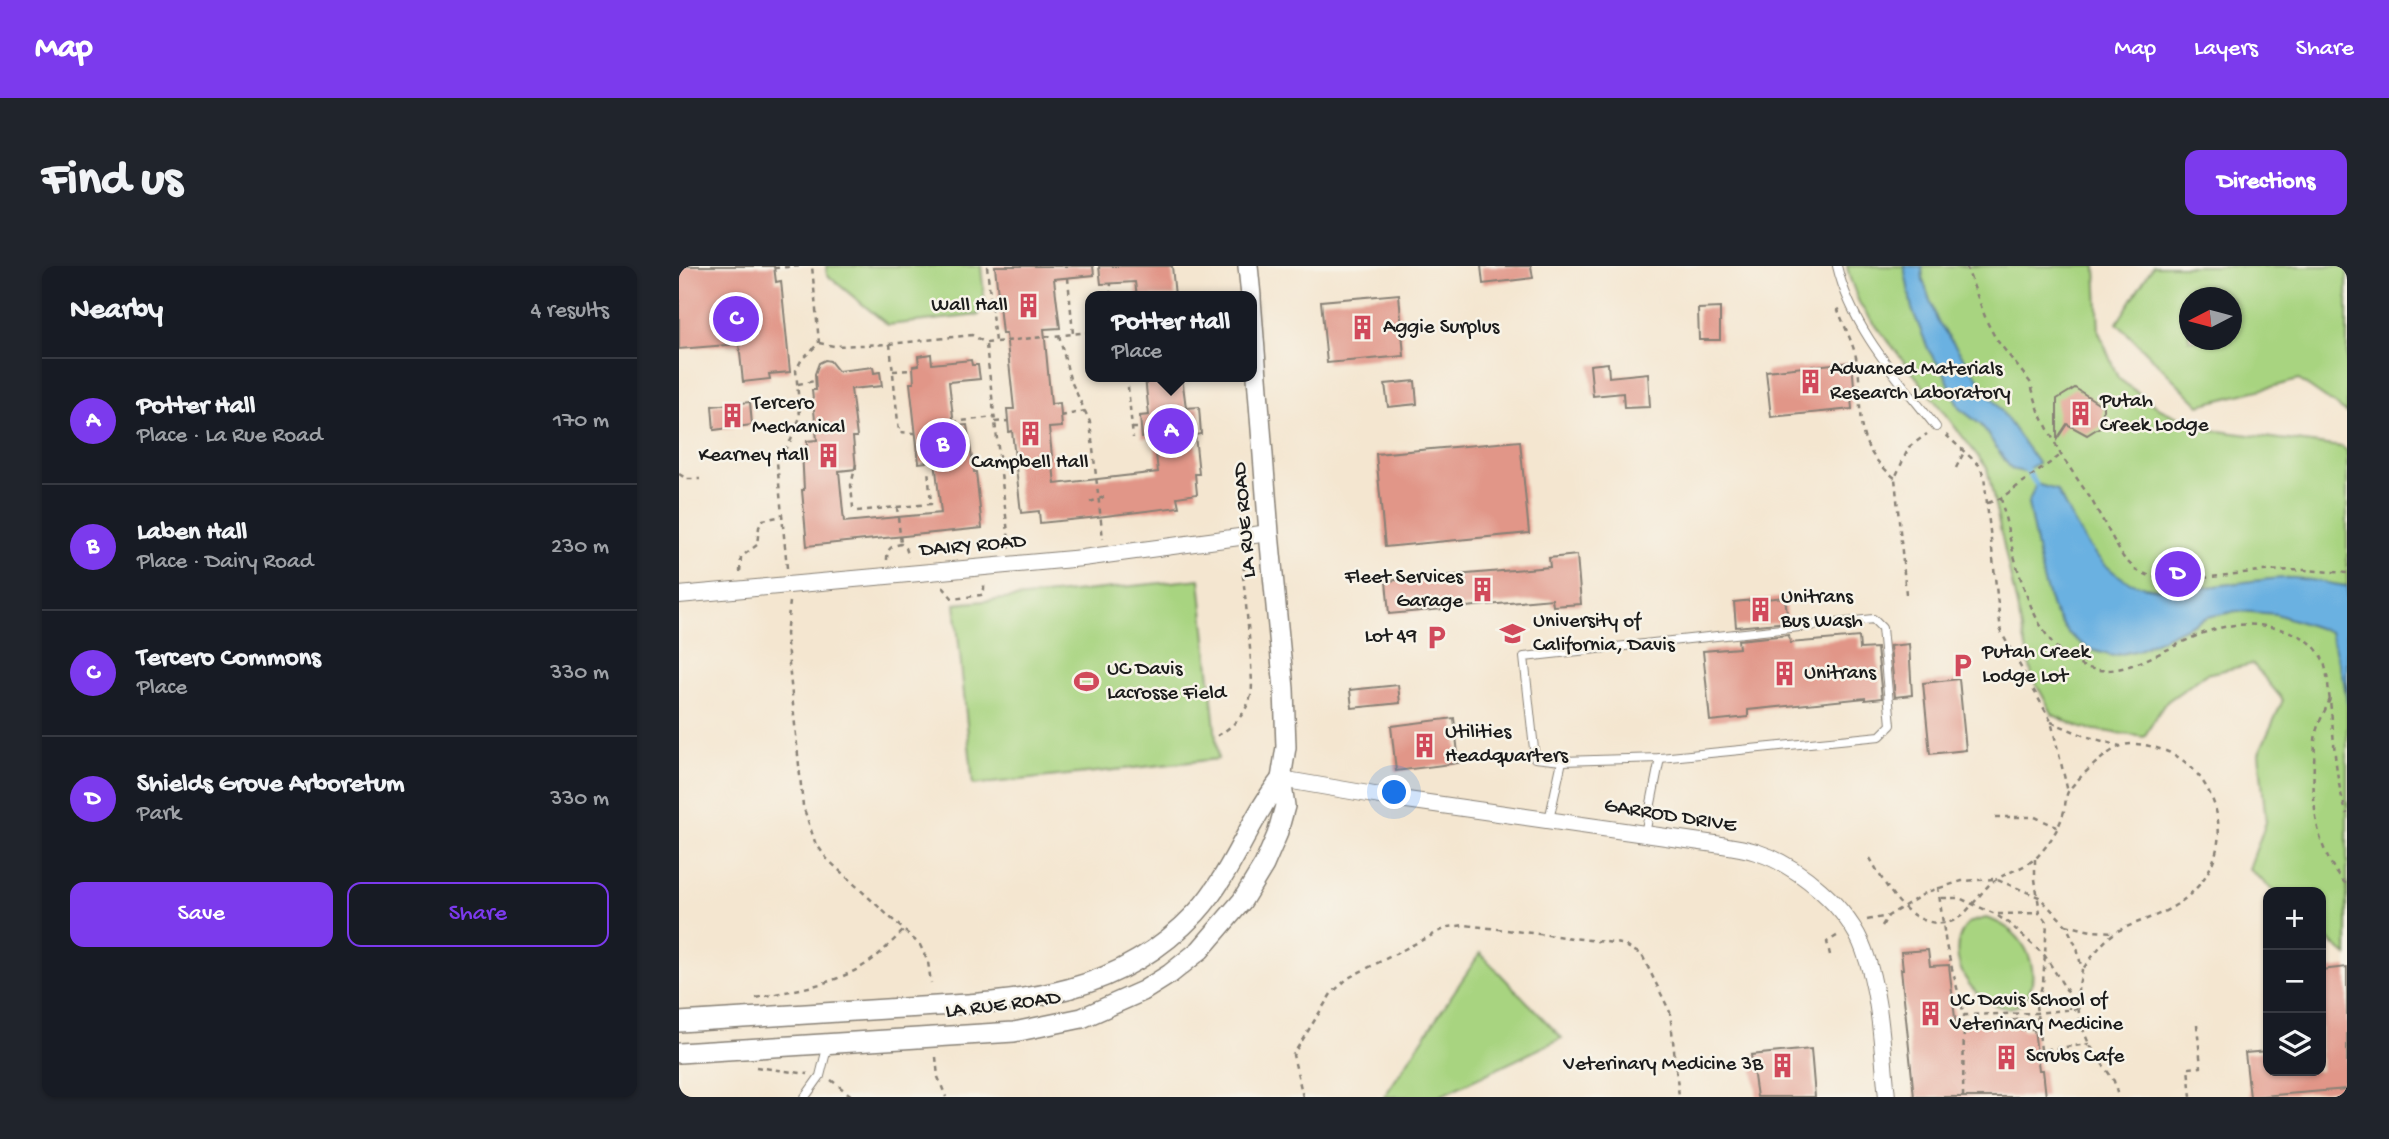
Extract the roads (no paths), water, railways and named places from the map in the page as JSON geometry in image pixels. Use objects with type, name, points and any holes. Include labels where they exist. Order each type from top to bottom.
[{"type":"street","name":"LA RUE ROAD","points":[[1248,266],[1250,291]]},
{"type":"street","name":"LA RUE ROAD","points":[[679,1053],[1014,1032],[1047,1027],[1091,1014],[1143,991],[1170,974],[1200,950],[1242,901],[1264,865],[1277,835],[1285,806],[1282,779],[1286,719],[1257,376]]},
{"type":"street","name":"DAIRY ROAD","points":[[679,595],[1083,558],[1269,533]]},
{"type":"street","name":"LA RUE ROAD","points":[[679,1022],[1014,1000],[1073,989],[1105,977],[1135,962],[1168,939],[1197,911],[1232,865],[1265,800],[1282,779]]},
{"type":"street","name":"GARROD DRIVE","points":[[1282,779],[1386,797],[1715,844],[1757,852],[1793,869],[1836,907],[1859,937],[1875,989],[1887,1097]]},
{"type":"lane","points":[[1837,266],[1850,303],[1871,343],[1935,427]]},
{"type":"lane","points":[[1873,619],[1882,628],[1891,725],[1880,736],[1660,758],[1562,761],[1535,758],[1524,657],[1873,619]]},
{"type":"lane","points":[[1645,834],[1660,758]]},
{"type":"lane","points":[[1549,820],[1562,761]]},
{"type":"lane","points":[[805,1097],[820,1076],[828,1044]]},
{"type":"water","points":[[1904,266],[1922,266],[1923,280],[1937,320],[2038,463],[2023,472],[2011,469],[1981,425],[1959,408],[1945,374],[1929,351],[1912,309]]},
{"type":"water","points":[[2036,484],[2057,490],[2085,540],[2102,562],[2124,579],[2142,586],[2184,589],[2294,578],[2347,586],[2347,704],[2344,682],[2330,632],[2276,614],[2238,611],[2207,617],[2139,650],[2112,656],[2089,649],[2068,633],[2052,608],[2043,579],[2028,504]]},
{"type":"waterway","points":[[2024,466],[2036,484]]},
{"type":"place","name":"Wall Hall","points":[[1028,306]]},
{"type":"place","name":"Tercero Commons","points":[[736,319]]},
{"type":"place","name":"Aggie Surplus","points":[[1363,328]]},
{"type":"place","name":"Advanced Materials Research Laboratory","points":[[1810,382]]},
{"type":"place","name":"Putah Creek Lodge","points":[[2080,414]]},
{"type":"place","name":"Tercero Mechanical","points":[[732,416]]},
{"type":"place","name":"Potter Hall","points":[[1171,431]]},
{"type":"place","name":"Campbell Hall","points":[[1030,434]]},
{"type":"place","name":"Laben Hall","points":[[943,445]]},
{"type":"place","name":"Kearney Hall","points":[[829,456]]},
{"type":"place","name":"Shields Grove Arboretum","points":[[2178,574]]},
{"type":"place","name":"Fleet Services Garage","points":[[1483,590]]},
{"type":"place","name":"Unitrans Bus Wash","points":[[1761,610]]},
{"type":"place","name":"University of California, Davis","points":[[1513,634]]},
{"type":"place","name":"Lot 49","points":[[1437,637]]},
{"type":"place","name":"Putah Creek Lodge Lot","points":[[1962,665]]},
{"type":"place","name":"Unitrans","points":[[1784,674]]},
{"type":"place","name":"UC Davis Lacrosse Field","points":[[1087,682]]},
{"type":"place","name":"Utilities Headquarters","points":[[1425,745]]},
{"type":"place","name":"UC Davis School of Veterinary Medicine","points":[[1930,1013]]},
{"type":"place","name":"Scrubs Cafe","points":[[2006,1057]]},
{"type":"place","name":"Veterinary Medicine 3B","points":[[1783,1065]]}]
